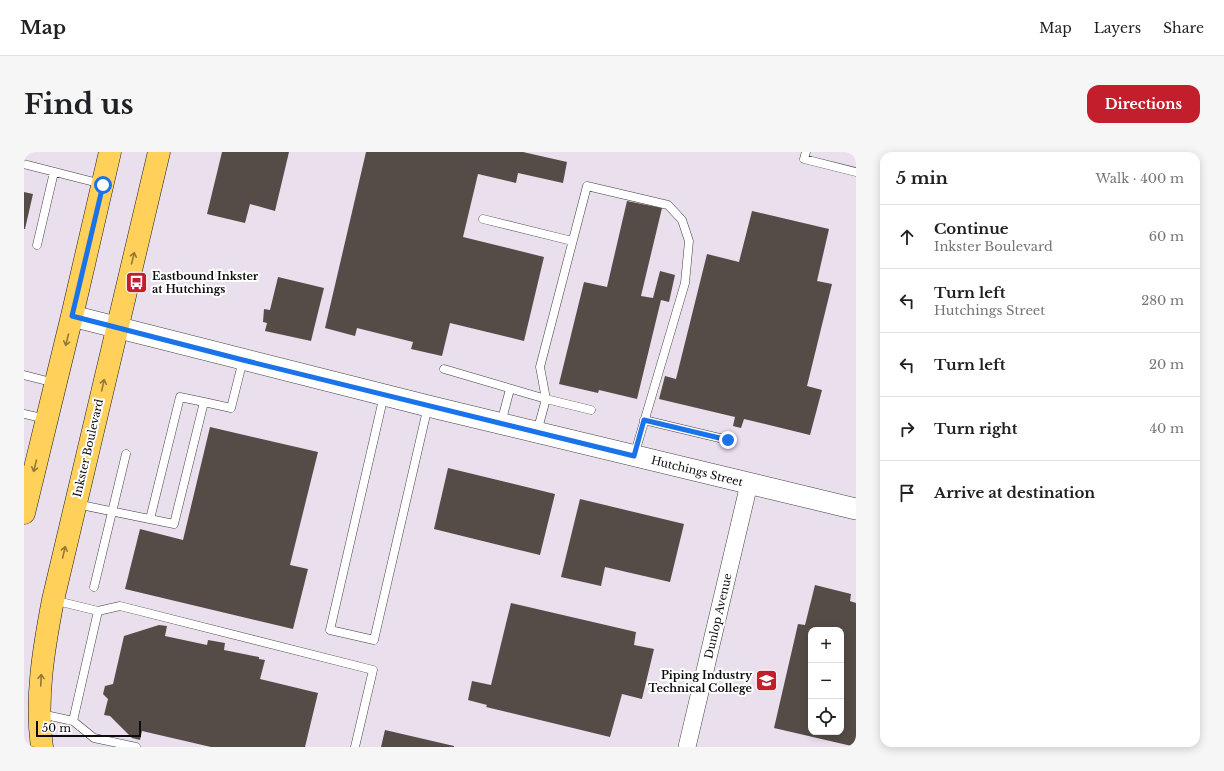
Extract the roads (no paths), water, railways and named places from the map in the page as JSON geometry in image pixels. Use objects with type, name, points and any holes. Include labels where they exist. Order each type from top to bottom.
[{"type":"main road","points":[[24,513],[56,384],[110,152]]},
{"type":"main road","name":"Inkster Boulevard","points":[[42,747],[40,714],[42,668],[53,600],[116,328],[159,152]]},
{"type":"street","name":"Hutchings Street","points":[[72,316],[537,433],[856,510]]},
{"type":"street","name":"Dunlop Avenue","points":[[687,747],[749,484]]},
{"type":"lane","points":[[806,152],[804,159],[856,172]]},
{"type":"lane","points":[[24,164],[103,185]]},
{"type":"lane","points":[[37,245],[54,172]]},
{"type":"lane","points":[[537,433],[546,399],[540,367],[587,186],[668,205],[682,220],[689,241],[685,282],[634,456]]},
{"type":"lane","points":[[483,219],[572,241]]},
{"type":"lane","points":[[150,519],[180,396],[231,408],[243,360]]},
{"type":"lane","points":[[444,369],[546,399],[591,410]]},
{"type":"lane","points":[[24,375],[56,384]]},
{"type":"lane","points":[[501,424],[510,388]]},
{"type":"lane","points":[[384,395],[330,630],[374,640],[428,406]]},
{"type":"lane","points":[[75,504],[174,524],[204,402]]},
{"type":"lane","points":[[24,414],[47,419]]},
{"type":"lane","points":[[644,420],[728,440]]},
{"type":"lane","points":[[94,587],[126,454]]},
{"type":"lane","points":[[53,600],[98,610],[120,606],[373,670],[355,747]]},
{"type":"lane","points":[[73,720],[98,610]]},
{"type":"lane","points":[[40,714],[73,720],[94,738],[136,747]]},
{"type":"place","name":"Eastbound Inkster at Hutchings","points":[[137,282]]},
{"type":"place","name":"Piping Industry Technical College","points":[[767,681]]}]
